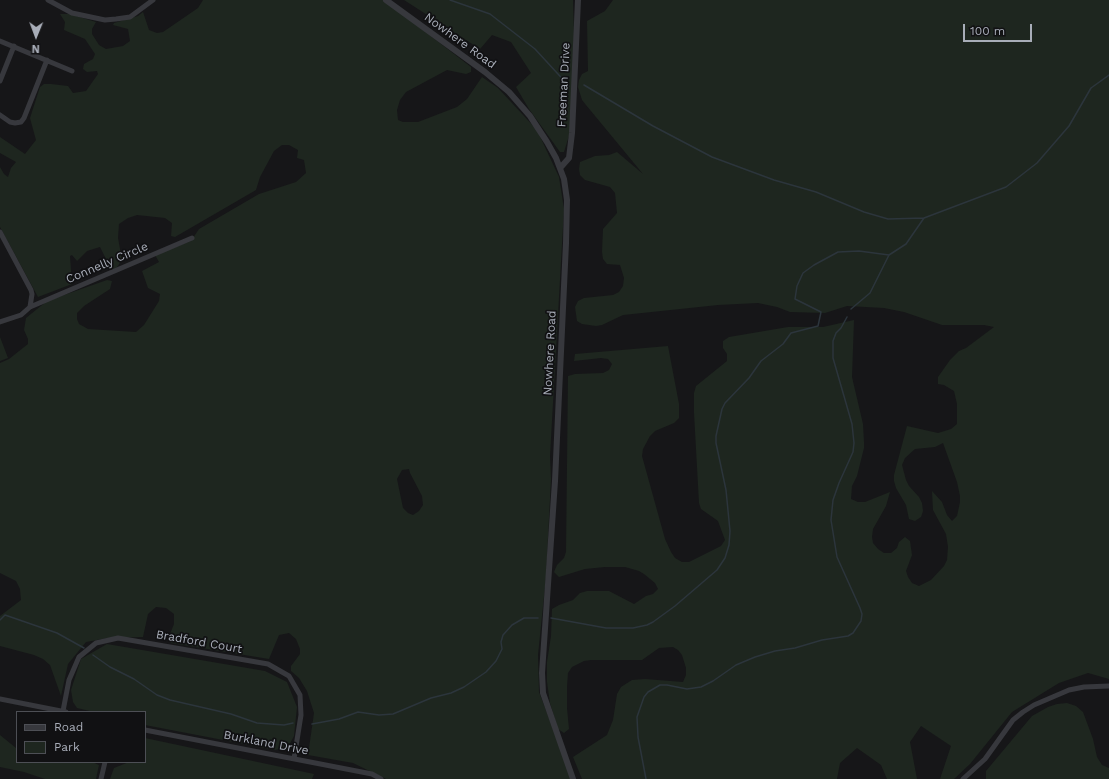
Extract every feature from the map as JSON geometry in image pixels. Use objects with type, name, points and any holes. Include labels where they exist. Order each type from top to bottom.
[{"type":"street","points":[[48,0],[72,13],[105,20],[130,17],[153,0]]},
{"type":"street","name":"Nowhere Road","points":[[386,0],[485,72],[509,92],[530,116],[547,142],[561,168],[564,179],[567,200],[566,243],[554,494],[542,673],[543,693],[573,779]]},
{"type":"street","name":"Freeman Drive","points":[[561,168],[567,161],[570,153],[575,81],[578,0]]},
{"type":"street","points":[[0,41],[72,71]]},
{"type":"street","points":[[0,81],[14,46]]},
{"type":"street","points":[[0,115],[15,124],[21,122],[48,60]]},
{"type":"street","points":[[0,232],[31,290],[32,294],[30,307]]},
{"type":"street","name":"Connelly Circle","points":[[0,322],[21,315],[30,307],[192,238]]},
{"type":"street","name":"Bradford Court","points":[[65,711],[69,680],[78,657],[96,643],[118,638],[268,664],[289,676],[300,696],[301,715],[294,759]]},
{"type":"street","points":[[963,779],[985,759],[1013,720],[1023,712],[1034,705],[1069,690],[1084,687],[1109,686]]},
{"type":"street","points":[[0,699],[60,711]]},
{"type":"street","name":"Burkland Drive","points":[[146,730],[372,774],[381,779]]},
{"type":"street","points":[[101,779],[105,763]]},
{"type":"green space","points":[[203,0],[384,0],[471,67],[471,72],[466,74],[447,70],[406,92],[400,100],[397,110],[398,120],[403,122],[418,122],[457,107],[467,99],[482,77],[498,88],[537,130],[559,177],[564,209],[550,456],[551,479],[546,577],[538,655],[539,692],[572,779],[386,779],[353,763],[308,755],[314,713],[307,691],[299,678],[291,671],[291,666],[300,654],[300,649],[296,639],[289,633],[279,635],[269,659],[171,643],[168,639],[174,624],[174,614],[166,608],[156,607],[148,614],[143,637],[108,638],[86,642],[68,664],[61,696],[50,665],[43,659],[34,655],[0,646],[0,616],[21,600],[20,589],[16,581],[0,573],[0,363],[9,359],[28,344],[28,339],[24,330],[26,318],[47,301],[107,280],[112,281],[110,289],[84,306],[77,313],[79,324],[88,329],[136,332],[144,325],[159,301],[160,294],[148,288],[142,271],[159,262],[155,255],[191,241],[199,229],[259,194],[296,182],[306,173],[304,160],[297,158],[298,150],[289,145],[282,145],[274,151],[260,177],[256,190],[175,237],[171,236],[172,223],[165,218],[137,215],[128,218],[119,224],[118,238],[122,260],[115,270],[108,269],[105,257],[100,247],[87,251],[77,261],[72,255],[70,256],[72,284],[38,297],[0,227],[0,167],[4,174],[8,177],[11,168],[16,162],[0,153],[0,137],[25,154],[36,140],[30,118],[40,87],[44,84],[51,84],[68,86],[73,93],[86,91],[98,74],[97,71],[87,72],[83,69],[84,64],[93,59],[95,54],[85,39],[64,30],[65,22],[60,14],[70,14],[96,22],[92,29],[92,34],[99,45],[106,49],[123,46],[130,41],[128,29],[113,25],[114,23],[138,16],[143,12],[149,30],[157,33],[163,32],[198,8]],"holes":[[[409,469],[422,496],[423,505],[419,511],[413,515],[408,513],[403,508],[397,479],[402,470]]]},
{"type":"green space","points":[[404,0],[573,0],[574,37],[572,126],[564,152],[560,152],[529,109],[516,87],[531,73],[511,42],[492,35],[480,49]]},
{"type":"green space","points":[[613,0],[1109,0],[1109,679],[1088,673],[1059,683],[1012,712],[970,764],[954,779],[940,779],[951,746],[921,726],[910,742],[917,779],[887,779],[881,765],[857,748],[840,763],[837,779],[582,779],[573,757],[607,735],[613,720],[617,694],[621,687],[632,680],[645,679],[683,682],[686,675],[686,668],[682,655],[673,647],[659,648],[642,660],[591,660],[584,661],[572,667],[568,673],[567,687],[569,729],[564,733],[558,729],[550,703],[547,682],[547,662],[551,636],[552,609],[573,600],[580,593],[587,591],[609,591],[634,604],[646,596],[653,594],[658,589],[655,583],[644,574],[625,567],[585,569],[559,577],[554,572],[557,565],[564,558],[566,552],[568,376],[575,374],[603,373],[609,370],[612,364],[608,359],[601,358],[574,361],[575,354],[668,346],[679,404],[679,418],[674,423],[655,431],[650,436],[643,449],[642,456],[665,539],[675,558],[682,562],[689,562],[721,546],[725,540],[718,521],[701,509],[699,503],[694,413],[694,393],[696,386],[727,361],[727,354],[723,348],[723,341],[729,337],[788,327],[823,327],[854,320],[852,377],[863,424],[864,448],[857,476],[852,486],[851,499],[858,502],[865,502],[890,492],[886,506],[873,529],[873,543],[884,553],[891,553],[897,548],[899,542],[905,537],[910,541],[912,555],[906,571],[912,583],[919,586],[931,580],[944,566],[947,560],[948,547],[946,534],[933,510],[932,491],[942,502],[947,515],[952,521],[957,516],[960,496],[957,482],[943,443],[935,447],[915,449],[905,458],[902,465],[906,480],[909,486],[919,497],[922,503],[923,511],[921,517],[915,521],[909,519],[906,505],[896,488],[894,481],[894,475],[907,426],[938,433],[951,429],[957,424],[957,404],[954,391],[944,385],[938,384],[938,377],[950,360],[959,351],[966,348],[994,327],[984,325],[942,325],[904,312],[884,308],[847,306],[825,313],[790,312],[777,307],[758,303],[718,305],[623,315],[602,325],[596,326],[582,324],[577,321],[575,307],[578,301],[584,298],[613,295],[619,292],[623,286],[624,278],[620,265],[607,264],[603,259],[602,252],[603,229],[617,213],[615,193],[610,187],[585,180],[580,175],[580,162],[595,156],[609,155],[617,152],[643,174],[582,100],[578,87],[582,74],[588,71],[587,21],[605,11]]},
{"type":"green space","points":[[0,337],[8,358],[0,361]]},
{"type":"green space","points":[[107,644],[265,671],[287,682],[297,707],[294,736],[288,747],[275,750],[146,725],[146,711],[90,711],[77,708],[73,702],[71,690],[81,659]]},
{"type":"green space","points":[[1067,703],[1076,706],[1083,712],[1093,739],[1097,757],[1102,765],[1109,768],[1109,779],[986,779],[986,771],[1032,716],[1048,707]]},
{"type":"green space","points":[[0,735],[16,748],[16,763],[94,763],[99,765],[96,779],[45,779],[24,772],[0,767]]},
{"type":"green space","points":[[146,738],[314,774],[312,779],[110,779],[114,768],[126,763],[146,763]]},
{"type":"waterway","points":[[450,0],[490,14],[535,49],[569,86]]},
{"type":"waterway","points":[[851,309],[870,293],[889,255],[906,244],[924,218],[1006,187],[1037,163],[1069,126],[1091,88],[1109,75]]},
{"type":"waterway","points":[[584,85],[653,126],[712,157],[774,180],[816,192],[864,212],[888,219],[924,218]]},
{"type":"waterway","points":[[551,618],[606,628],[633,628],[647,625],[675,606],[717,570],[725,558],[729,545],[730,531],[726,490],[716,443],[716,436],[722,409],[725,403],[749,378],[761,361],[783,344],[791,333],[818,326],[821,312],[795,299],[797,286],[803,273],[814,265],[838,252],[859,251],[889,255]]},
{"type":"waterway","points":[[646,779],[638,737],[637,717],[644,697],[648,692],[660,685],[687,689],[701,687],[713,681],[736,665],[755,657],[822,640],[848,636],[853,633],[861,621],[862,614],[860,608],[837,557],[831,520],[833,500],[853,452],[854,443],[852,424],[833,358],[833,341],[836,333],[841,328],[847,317]]},
{"type":"waterway","points":[[0,620],[5,615],[57,633],[84,648]]},
{"type":"waterway","points":[[312,724],[339,719],[358,712],[379,715],[393,714],[431,698],[451,693],[464,687],[486,672],[496,661],[502,649],[501,642],[503,635],[512,625],[524,618],[538,618]]},
{"type":"waterway","points":[[93,655],[110,667],[134,679],[157,695],[170,700],[231,714],[257,723],[284,725],[293,723]]}]
